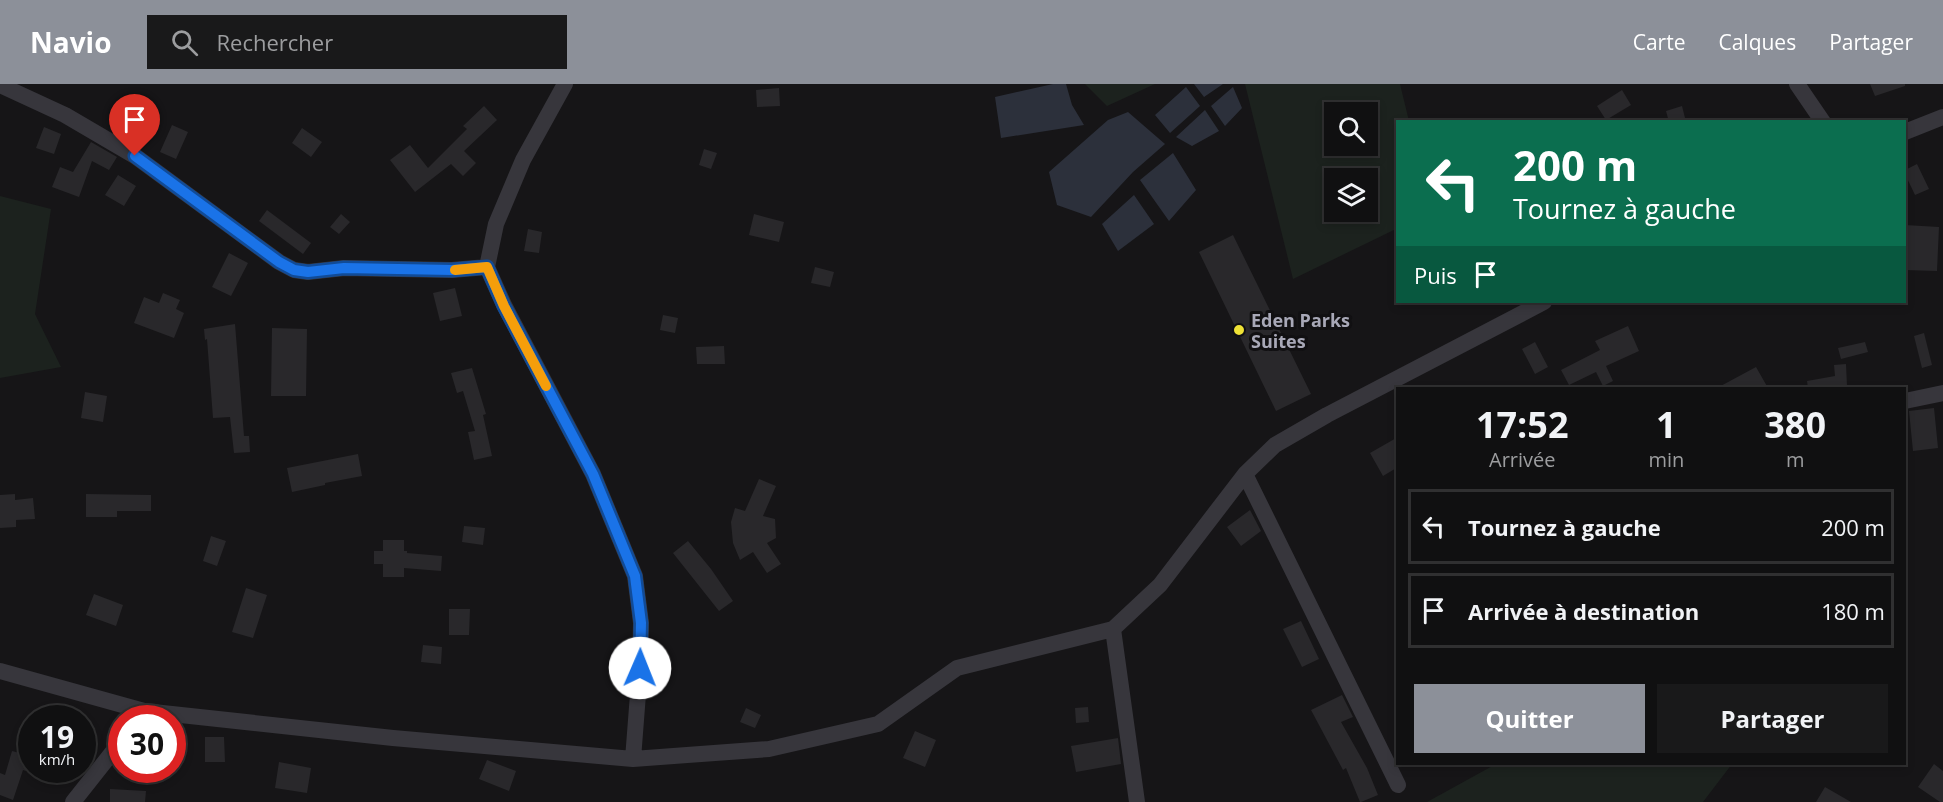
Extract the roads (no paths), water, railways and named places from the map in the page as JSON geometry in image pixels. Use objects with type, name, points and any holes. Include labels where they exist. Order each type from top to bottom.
[{"type":"street","points":[[565,84],[523,160],[496,224],[487,267],[504,306],[593,474],[635,576],[641,623],[633,759]]},
{"type":"street","points":[[1797,84],[1822,120]]},
{"type":"street","points":[[0,85],[64,115],[135,156],[279,262],[294,270],[308,272],[344,268],[452,270],[487,267]]},
{"type":"street","points":[[1906,132],[1943,117]]},
{"type":"street","points":[[186,719],[633,759],[769,750],[878,724],[957,668],[1113,629],[1160,585],[1245,474],[1275,445],[1327,414],[1542,303]]},
{"type":"street","points":[[1906,401],[1943,393]]},
{"type":"street","points":[[1245,474],[1398,785]]},
{"type":"street","points":[[1113,629],[1137,802]]},
{"type":"street","points":[[0,671],[109,705]]},
{"type":"street","points":[[73,802],[108,758]]},
{"type":"place","name":"Eden Parks Suites","points":[[1239,330]]}]
